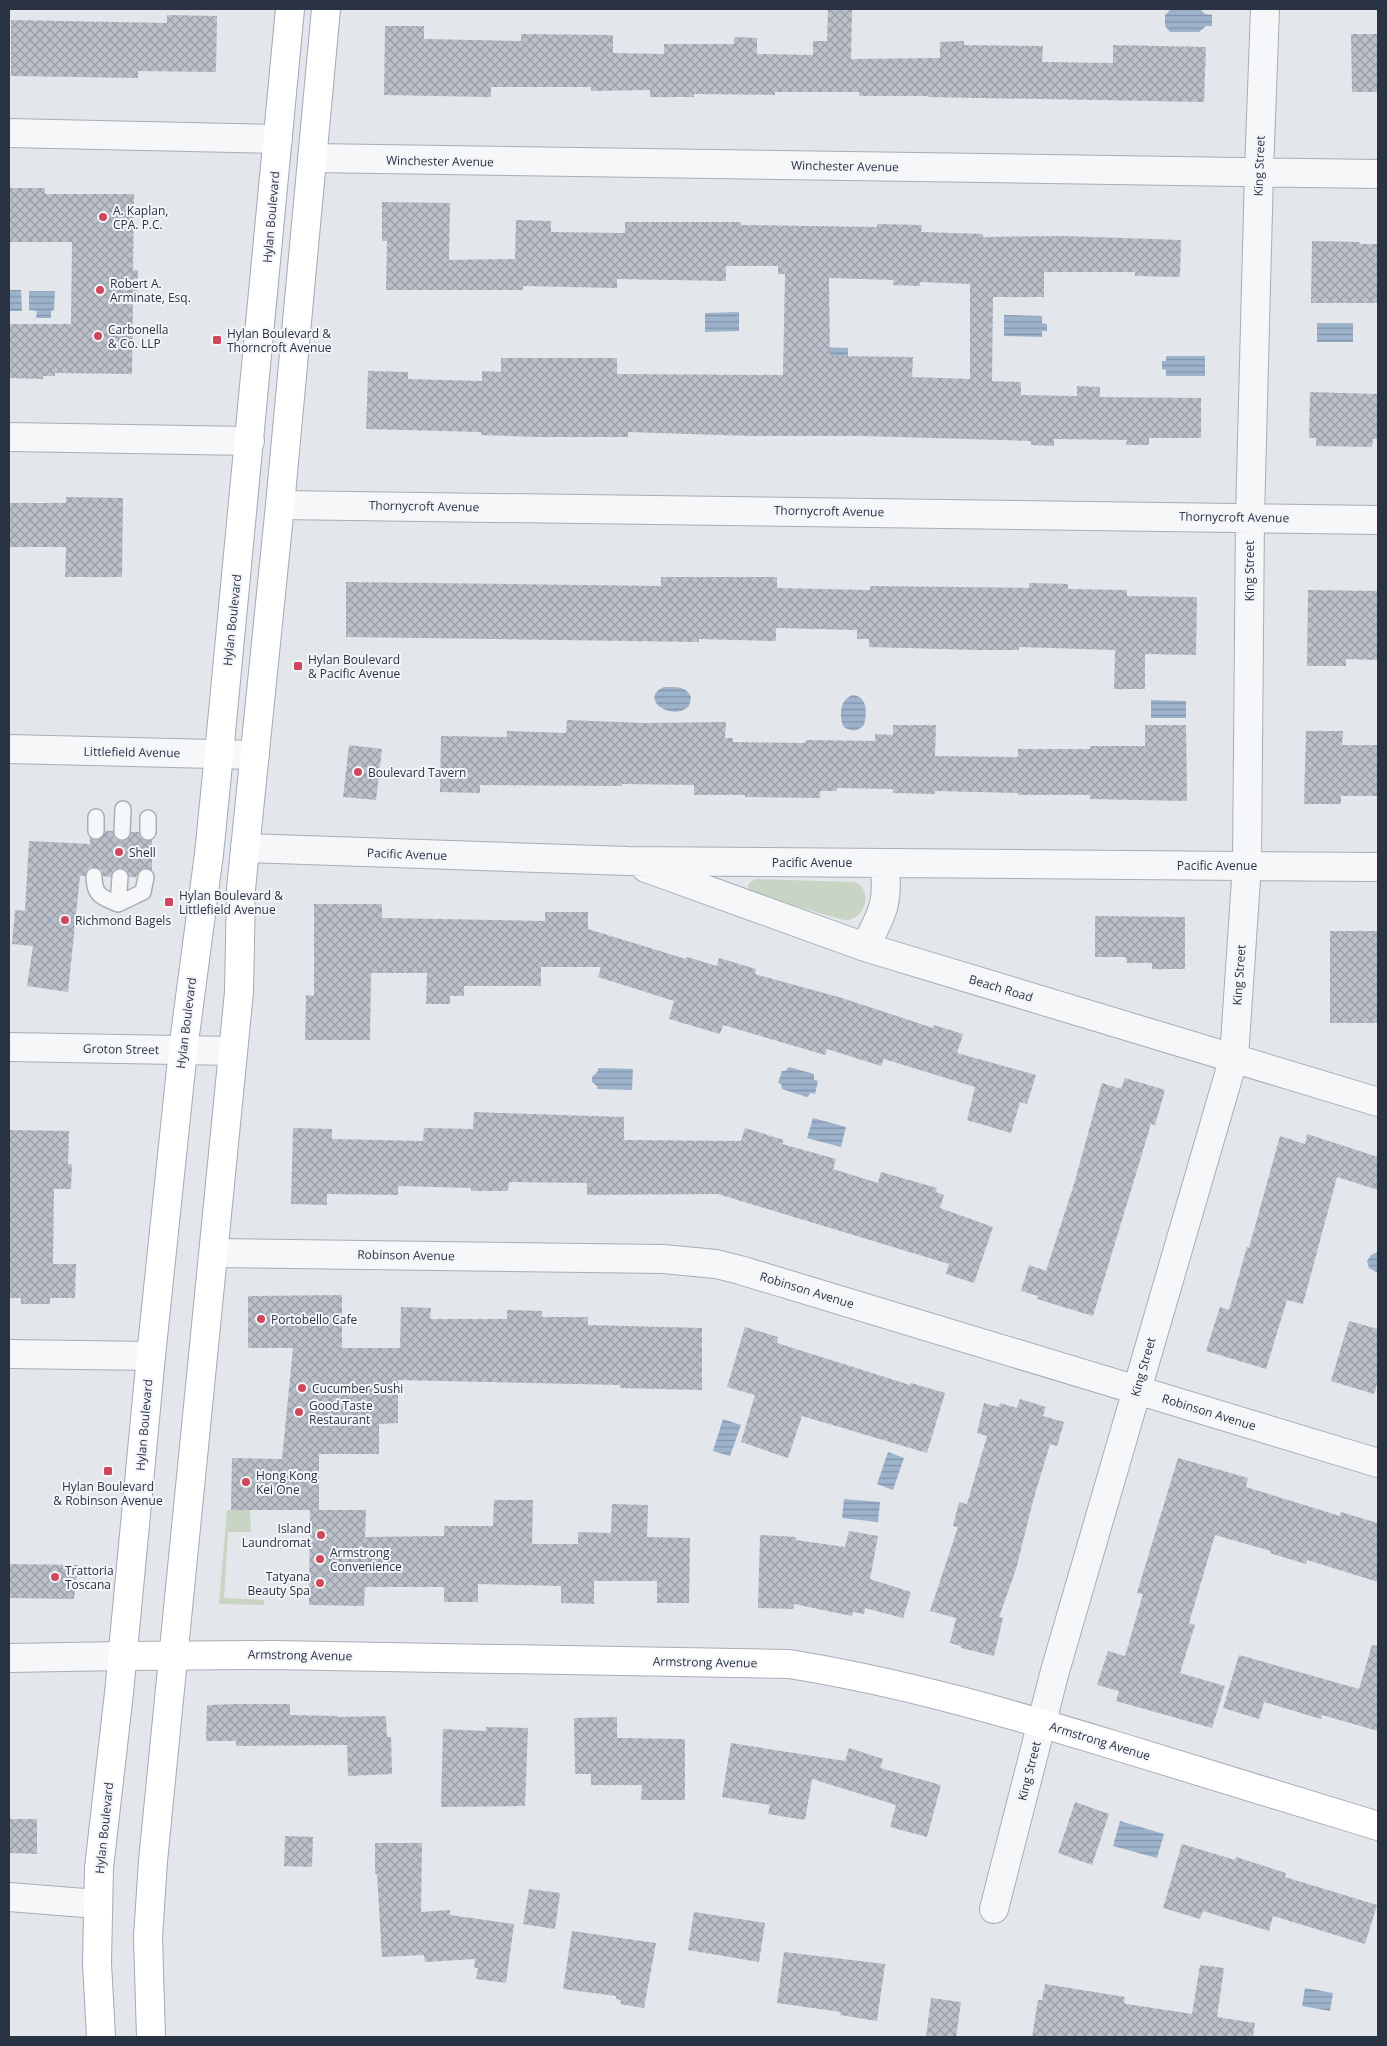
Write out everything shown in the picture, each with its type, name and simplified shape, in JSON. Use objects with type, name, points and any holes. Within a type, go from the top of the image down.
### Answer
[{"type":"main road","name":"Hylan Boulevard","points":[[101,2037],[97,1963],[97,1904],[101,1849],[183,1050],[209,854],[290,9]]},
{"type":"main road","points":[[151,2037],[148,1976],[150,1898],[239,992],[241,889],[280,505],[326,9]]},
{"type":"main road","name":"Armstrong Avenue","points":[[122,1656],[174,1654],[789,1664],[855,1675],[898,1685],[1041,1723],[1378,1826]]},
{"type":"street","name":"King Street","points":[[994,1909],[1041,1723],[1234,1057],[1247,865],[1250,517],[1259,172],[1266,9]]},
{"type":"street","points":[[9,134],[278,139]]},
{"type":"street","name":"Winchester Avenue","points":[[312,158],[1378,174]]},
{"type":"street","points":[[9,436],[250,440]]},
{"type":"street","name":"Thornycroft Avenue","points":[[280,505],[1378,520]]},
{"type":"street","name":"Littlefield Avenue","points":[[9,749],[255,755]]},
{"type":"street","name":"Pacific Avenue","points":[[245,848],[628,861],[1378,867]]},
{"type":"street","name":"Beach Road","points":[[628,861],[865,947],[1378,1102]]},
{"type":"street","points":[[865,947],[881,916],[886,900],[887,885],[884,863]]},
{"type":"street","name":"Groton Street","points":[[9,1047],[233,1051]]},
{"type":"street","name":"Robinson Avenue","points":[[214,1253],[663,1259],[716,1264],[1378,1463]]},
{"type":"street","points":[[9,1354],[151,1356]]},
{"type":"street","name":"Armstrong Avenue","points":[[9,1658],[122,1656]]},
{"type":"street","points":[[9,1897],[97,1904]]},
{"type":"lane","points":[[122,832],[123,809]]},
{"type":"lane","points":[[94,876],[94,886],[97,893],[118,904],[139,896],[143,892],[146,877]]},
{"type":"lane","points":[[118,904],[120,877]]},
{"type":"green space","points":[[756,879],[854,882],[860,885],[864,891],[865,904],[858,916],[844,920],[756,895],[748,887],[749,883]]},
{"type":"green space","points":[[227,1510],[250,1510],[251,1532],[228,1532],[224,1598],[264,1600],[264,1605],[219,1604]]},
{"type":"water","points":[[1171,9],[1200,9],[1205,14],[1212,15],[1212,26],[1206,26],[1199,32],[1170,32],[1165,26],[1165,15]]},
{"type":"water","points":[[9,290],[21,290],[22,311],[9,311]]},
{"type":"water","points":[[29,291],[55,291],[54,310],[51,311],[51,318],[36,318],[37,311],[29,310]]},
{"type":"water","points":[[739,312],[739,331],[705,332],[705,313]]},
{"type":"water","points":[[1004,315],[1042,316],[1042,323],[1047,324],[1047,331],[1042,331],[1042,337],[1004,336]]},
{"type":"water","points":[[1317,323],[1353,323],[1353,342],[1317,342]]},
{"type":"water","points":[[817,347],[848,348],[848,365],[816,365]]},
{"type":"water","points":[[1166,356],[1205,356],[1205,376],[1166,376],[1166,370],[1162,369],[1162,361],[1166,361]]},
{"type":"water","points":[[664,687],[681,688],[687,691],[691,698],[689,706],[682,711],[674,712],[660,707],[654,697]]},
{"type":"water","points":[[853,695],[858,696],[864,702],[866,711],[864,725],[854,730],[843,726],[841,717],[843,703]]},
{"type":"water","points":[[1151,700],[1186,701],[1186,718],[1151,718]]},
{"type":"water","points":[[789,1067],[814,1074],[814,1080],[818,1081],[815,1094],[811,1093],[807,1097],[782,1089],[781,1084],[778,1083],[782,1071]]},
{"type":"water","points":[[598,1068],[633,1069],[632,1090],[597,1089],[597,1086],[592,1082],[592,1077],[598,1071]]},
{"type":"water","points":[[813,1118],[846,1127],[841,1147],[807,1138]]},
{"type":"water","points":[[1378,1252],[1378,1273],[1369,1268],[1367,1261],[1371,1255]]},
{"type":"water","points":[[723,1419],[741,1425],[730,1456],[713,1451]]},
{"type":"water","points":[[888,1452],[904,1458],[893,1490],[877,1484]]},
{"type":"water","points":[[844,1499],[880,1502],[878,1522],[842,1518]]},
{"type":"water","points":[[1120,1821],[1164,1834],[1157,1858],[1113,1846]]},
{"type":"water","points":[[1305,1988],[1333,1993],[1330,2011],[1302,2006]]},
{"type":"building","points":[[828,9],[852,9],[851,59],[940,58],[940,42],[964,41],[964,45],[1043,46],[1042,62],[1113,63],[1113,45],[1206,47],[1204,102],[859,96],[859,92],[775,92],[775,95],[694,94],[694,97],[650,97],[650,90],[591,91],[591,87],[491,87],[491,97],[384,95],[385,26],[424,26],[424,39],[521,41],[521,34],[613,35],[613,53],[664,54],[664,44],[734,44],[734,37],[757,38],[757,54],[813,55],[813,41],[827,41]]},
{"type":"building","points":[[167,15],[217,16],[216,72],[138,71],[138,78],[11,76],[11,20],[167,23]]},
{"type":"building","points":[[1351,34],[1378,34],[1378,92],[1352,92]]},
{"type":"building","points":[[9,188],[45,188],[45,194],[134,194],[133,270],[138,270],[137,298],[133,298],[132,374],[55,373],[55,376],[43,376],[43,379],[9,378],[9,324],[71,324],[72,242],[9,242]]},
{"type":"building","points":[[382,202],[450,203],[449,260],[515,259],[516,220],[551,221],[551,232],[625,233],[625,222],[741,222],[741,225],[877,227],[877,224],[922,225],[921,232],[983,234],[983,237],[1063,236],[1181,240],[1180,277],[1135,276],[1135,272],[1044,272],[1044,297],[993,297],[992,381],[1021,382],[1021,395],[1077,396],[1077,386],[1100,387],[1100,397],[1201,398],[1201,438],[1149,438],[1149,445],[1126,445],[1127,440],[1054,439],[1054,446],[1031,445],[1031,441],[862,436],[752,436],[628,432],[628,437],[537,437],[481,435],[481,432],[366,429],[368,371],[408,372],[408,379],[482,381],[482,371],[501,372],[501,358],[617,358],[617,374],[783,375],[785,274],[778,274],[778,266],[726,266],[726,281],[617,279],[617,288],[523,286],[523,290],[386,290],[387,241],[382,241]],"holes":[[[829,278],[894,280],[893,285],[920,286],[920,282],[970,284],[970,379],[912,377],[913,357],[830,356]]]},
{"type":"building","points":[[1312,241],[1378,244],[1378,303],[1311,303]]},
{"type":"building","points":[[1310,392],[1378,394],[1378,439],[1373,439],[1372,447],[1316,446],[1316,438],[1309,438]]},
{"type":"building","points":[[66,497],[123,498],[122,577],[65,577],[66,547],[9,547],[9,503],[66,503]]},
{"type":"building","points":[[661,577],[777,577],[777,588],[870,590],[870,586],[1029,588],[1029,583],[1068,584],[1068,589],[1127,590],[1127,596],[1197,597],[1196,655],[1145,654],[1145,689],[1114,689],[1115,650],[1019,647],[1019,650],[978,650],[869,647],[869,639],[857,639],[857,630],[776,628],[776,641],[699,639],[699,642],[346,637],[346,582],[661,586]]},
{"type":"building","points":[[1308,590],[1378,591],[1378,660],[1346,659],[1346,666],[1307,666]]},
{"type":"building","points":[[567,720],[645,723],[726,722],[725,738],[733,738],[733,742],[805,743],[806,740],[875,741],[875,734],[893,735],[893,725],[936,725],[935,756],[1018,757],[1018,749],[1090,749],[1090,746],[1145,746],[1145,725],[1186,725],[1187,801],[1090,799],[1090,795],[1018,795],[1018,793],[935,791],[935,794],[893,793],[893,789],[837,788],[837,791],[820,791],[820,798],[745,797],[745,795],[694,795],[694,785],[622,784],[622,786],[480,785],[480,793],[440,792],[441,736],[507,737],[507,731],[566,733]]},
{"type":"building","points":[[1306,731],[1343,731],[1342,745],[1378,745],[1378,796],[1341,796],[1341,804],[1304,804]]},
{"type":"building","points":[[349,745],[382,749],[376,800],[343,797]]},
{"type":"building","points":[[105,831],[113,831],[114,837],[121,841],[130,837],[131,832],[139,832],[140,837],[144,840],[152,840],[152,870],[143,868],[136,877],[129,877],[126,870],[120,868],[113,871],[111,877],[103,876],[102,870],[93,867],[88,868],[85,876],[80,876],[68,992],[27,986],[33,946],[12,944],[15,910],[25,911],[29,841],[90,844],[90,838],[100,839]]},
{"type":"building","points":[[314,904],[382,904],[382,918],[545,921],[545,912],[588,912],[588,929],[686,959],[687,957],[717,966],[719,958],[756,969],[755,974],[842,998],[933,1028],[934,1025],[963,1034],[957,1053],[1036,1075],[1027,1104],[1020,1102],[1011,1133],[967,1120],[975,1087],[884,1059],[881,1066],[827,1049],[825,1055],[723,1025],[720,1034],[669,1019],[674,1001],[598,977],[601,967],[541,967],[541,986],[464,986],[464,996],[450,996],[450,1004],[426,1004],[427,973],[371,973],[370,1040],[305,1040],[306,995],[314,996]]},
{"type":"building","points":[[1095,916],[1185,917],[1185,969],[1152,969],[1152,963],[1127,963],[1126,957],[1095,957]]},
{"type":"building","points":[[1330,931],[1378,931],[1378,1023],[1330,1023]]},
{"type":"building","points":[[1125,1078],[1165,1090],[1155,1125],[1151,1124],[1093,1316],[1037,1299],[1038,1296],[1021,1291],[1029,1265],[1046,1271],[1074,1184],[1102,1083],[1121,1089]]},
{"type":"building","points":[[474,1112],[624,1117],[624,1140],[741,1141],[745,1128],[784,1140],[782,1144],[836,1159],[833,1169],[878,1183],[881,1172],[937,1188],[936,1192],[944,1195],[940,1208],[993,1227],[974,1283],[946,1274],[949,1264],[718,1194],[587,1195],[587,1183],[509,1182],[508,1191],[471,1191],[471,1188],[398,1186],[398,1195],[327,1194],[327,1205],[291,1204],[293,1128],[332,1129],[332,1139],[423,1141],[424,1128],[473,1129]]},
{"type":"building","points":[[9,1130],[69,1131],[68,1164],[72,1164],[71,1189],[54,1189],[53,1264],[76,1264],[75,1298],[50,1298],[50,1304],[21,1304],[21,1298],[9,1298]]},
{"type":"building","points":[[1307,1134],[1378,1157],[1378,1190],[1337,1177],[1303,1304],[1287,1300],[1266,1369],[1206,1351],[1220,1307],[1229,1310],[1247,1247],[1249,1248],[1280,1136],[1305,1144]]},
{"type":"building","points":[[342,1295],[342,1348],[400,1348],[401,1307],[431,1308],[430,1319],[507,1319],[507,1310],[542,1311],[542,1317],[588,1317],[588,1325],[702,1328],[702,1390],[620,1388],[620,1385],[398,1380],[398,1423],[379,1424],[379,1454],[319,1454],[319,1510],[366,1510],[365,1537],[444,1536],[444,1526],[493,1526],[494,1500],[533,1500],[532,1544],[578,1544],[578,1532],[611,1533],[612,1504],[648,1505],[647,1537],[690,1538],[689,1603],[657,1603],[657,1581],[594,1581],[594,1604],[561,1603],[561,1586],[478,1584],[478,1602],[444,1602],[444,1587],[365,1587],[364,1606],[309,1605],[310,1510],[231,1510],[232,1458],[282,1459],[293,1348],[248,1348],[248,1296]]},
{"type":"building","points":[[1349,1321],[1378,1329],[1378,1381],[1374,1394],[1331,1381]]},
{"type":"building","points":[[745,1327],[778,1337],[777,1343],[910,1385],[911,1383],[945,1393],[927,1453],[802,1416],[788,1458],[741,1442],[755,1395],[727,1387]]},
{"type":"building","points":[[1020,1399],[1046,1407],[1043,1416],[1064,1422],[1057,1446],[1050,1444],[1016,1569],[999,1617],[1003,1618],[994,1656],[961,1648],[961,1646],[950,1643],[956,1618],[930,1611],[958,1527],[953,1526],[959,1502],[967,1504],[987,1436],[977,1433],[984,1403],[999,1407],[1000,1403],[1017,1408]]},
{"type":"building","points":[[1178,1458],[1248,1478],[1246,1487],[1340,1516],[1341,1512],[1378,1523],[1378,1582],[1307,1560],[1306,1564],[1270,1553],[1271,1551],[1215,1535],[1189,1623],[1195,1625],[1180,1673],[1225,1686],[1212,1728],[1116,1701],[1119,1691],[1097,1685],[1108,1651],[1125,1656],[1143,1594],[1137,1593]]},
{"type":"building","points":[[849,1531],[878,1536],[870,1579],[911,1592],[903,1618],[865,1608],[864,1614],[853,1612],[852,1616],[794,1604],[793,1609],[758,1608],[760,1535],[796,1537],[796,1540],[845,1547]]},
{"type":"building","points":[[9,1564],[78,1565],[74,1599],[9,1598]]},
{"type":"building","points":[[1372,1645],[1378,1646],[1378,1731],[1322,1715],[1321,1719],[1264,1702],[1259,1719],[1223,1708],[1239,1655],[1359,1689]]},
{"type":"building","points":[[290,1704],[290,1715],[337,1717],[386,1716],[387,1737],[391,1737],[392,1774],[348,1776],[347,1745],[236,1746],[236,1741],[206,1741],[207,1705]]},
{"type":"building","points":[[617,1717],[617,1738],[685,1739],[685,1800],[641,1800],[642,1785],[591,1785],[591,1774],[575,1774],[574,1718]]},
{"type":"building","points":[[486,1727],[528,1728],[525,1806],[441,1807],[443,1729],[486,1731]]},
{"type":"building","points":[[731,1743],[845,1761],[849,1748],[883,1759],[880,1768],[941,1785],[927,1837],[890,1827],[896,1805],[812,1779],[805,1820],[768,1814],[770,1805],[722,1797]]},
{"type":"building","points":[[1075,1802],[1109,1814],[1092,1865],[1058,1853]]},
{"type":"building","points":[[9,1819],[37,1819],[37,1854],[9,1853]]},
{"type":"building","points":[[285,1836],[313,1837],[312,1867],[284,1866]]},
{"type":"building","points":[[375,1843],[422,1843],[421,1912],[450,1910],[450,1915],[514,1924],[506,1983],[476,1979],[478,1968],[474,1968],[475,1959],[425,1962],[424,1955],[382,1957],[377,1874],[375,1874]]},
{"type":"building","points":[[1182,1844],[1235,1860],[1236,1857],[1286,1873],[1285,1877],[1377,1905],[1365,1944],[1273,1916],[1269,1931],[1203,1911],[1200,1919],[1163,1908]]},
{"type":"building","points":[[529,1889],[560,1893],[555,1929],[523,1924]]},
{"type":"building","points":[[694,1912],[765,1923],[759,1962],[688,1950]]},
{"type":"building","points":[[572,1931],[656,1943],[644,2008],[620,2004],[621,2000],[616,1999],[616,1996],[563,1989]]},
{"type":"building","points":[[784,1952],[885,1964],[877,2021],[840,2015],[841,2012],[777,2003]]},
{"type":"building","points":[[1200,1965],[1224,1968],[1217,2017],[1255,2023],[1253,2037],[1032,2037],[1038,2000],[1042,2000],[1045,1984],[1125,1997],[1124,2003],[1127,2004],[1192,2014]]},
{"type":"building","points":[[931,1998],[961,2002],[956,2037],[926,2037]]},
{"type":"place","name":"A. Kaplan, CPA. P.C.","points":[[103,217]]},
{"type":"place","name":"Robert A. Arminate, Esq.","points":[[100,290]]},
{"type":"place","name":"Carbonella & Co. LLP","points":[[98,336]]},
{"type":"place","name":"Hylan Boulevard & Thorncroft Avenue","points":[[217,340]]},
{"type":"place","name":"Hylan Boulevard & Pacific Avenue","points":[[298,666]]},
{"type":"place","name":"Boulevard Tavern","points":[[358,772]]},
{"type":"place","name":"Shell","points":[[119,852]]},
{"type":"place","name":"Hylan Boulevard & Littlefield Avenue","points":[[169,902]]},
{"type":"place","name":"Richmond Bagels","points":[[65,920]]},
{"type":"place","name":"Portobello Cafe","points":[[261,1319]]},
{"type":"place","name":"Cucumber Sushi","points":[[302,1388]]},
{"type":"place","name":"Good Taste Restaurant","points":[[299,1412]]},
{"type":"place","name":"Hylan Boulevard & Robinson Avenue","points":[[108,1471]]},
{"type":"place","name":"Hong Kong Kei One","points":[[246,1482]]},
{"type":"place","name":"Island Laundromat","points":[[321,1535]]},
{"type":"place","name":"Armstrong Convenience","points":[[320,1559]]},
{"type":"place","name":"Trattoria Toscana","points":[[55,1577]]},
{"type":"place","name":"Tatyana Beauty Spa","points":[[320,1583]]}]
